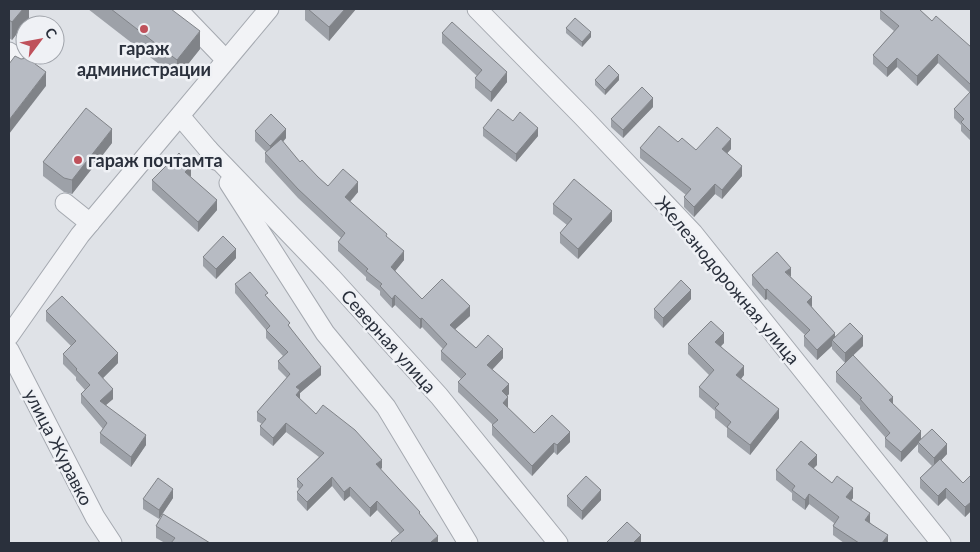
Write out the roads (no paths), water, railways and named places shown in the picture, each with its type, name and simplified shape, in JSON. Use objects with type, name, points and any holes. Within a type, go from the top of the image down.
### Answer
[{"type":"street","points":[[177,9],[226,60]]},
{"type":"street","points":[[9,336],[90,224],[269,9]]},
{"type":"street","name":"Железнодорожная улица","points":[[477,9],[693,233],[942,543]]},
{"type":"street","name":"Северная улица","points":[[180,116],[208,149],[332,277],[439,396],[558,543]]},
{"type":"street","name":"Северная улица","points":[[208,149],[325,333],[386,407],[468,543]]},
{"type":"street","points":[[65,203],[90,224]]},
{"type":"street","name":"улица Журавко","points":[[9,350],[96,517],[112,543]]},
{"type":"place","name":"гараж администрации","points":[[144,29]]},
{"type":"place","name":"гараж почтамта","points":[[78,160]]}]
